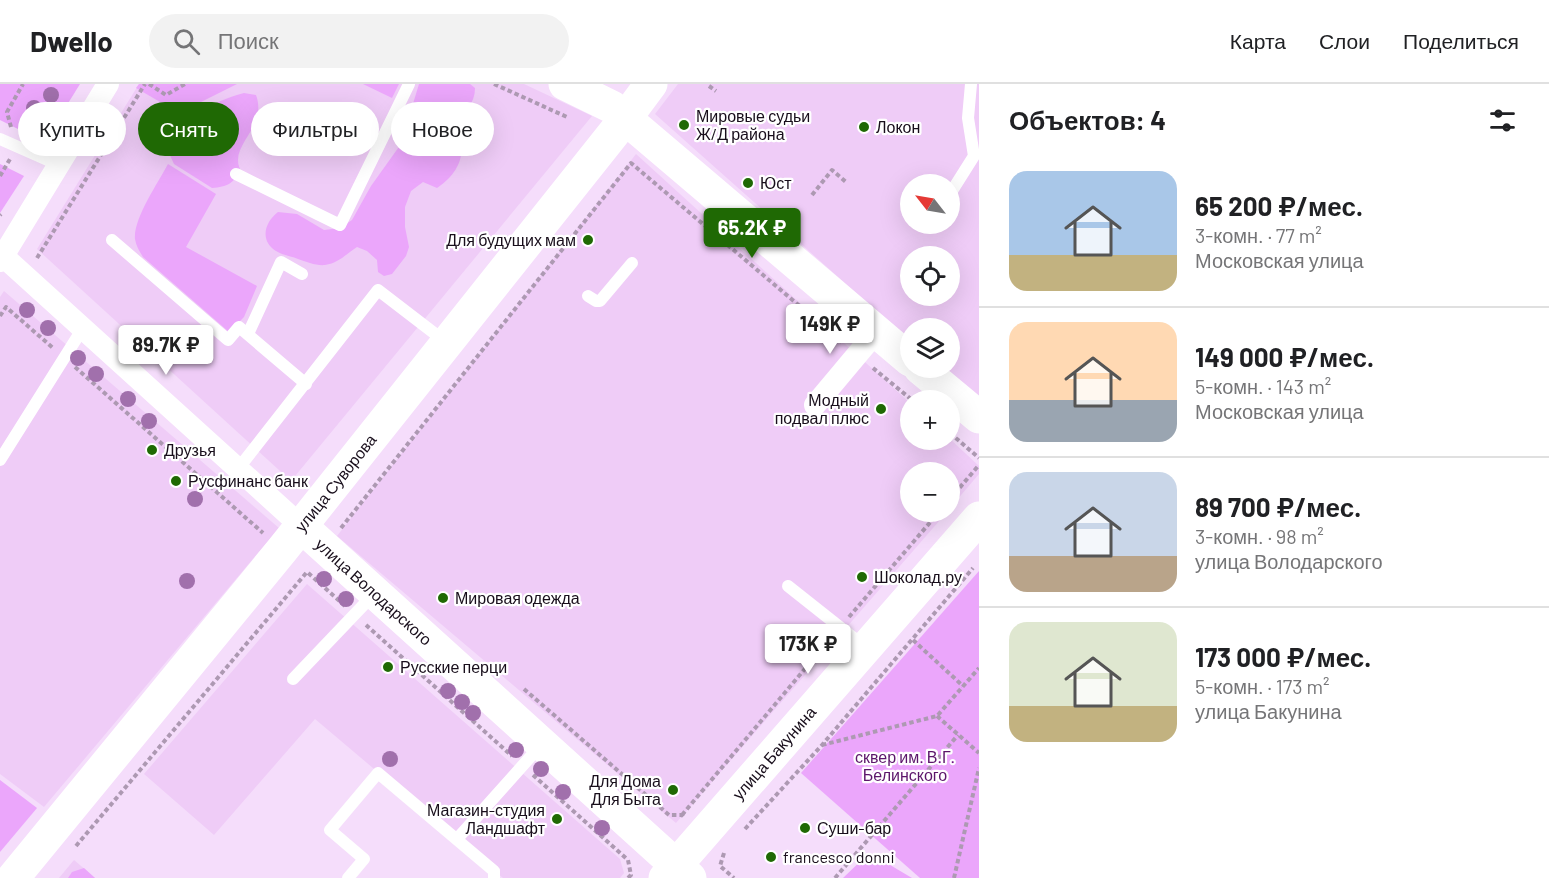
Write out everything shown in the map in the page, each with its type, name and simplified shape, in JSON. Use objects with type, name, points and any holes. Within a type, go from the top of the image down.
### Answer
[{"type":"main road","points":[[565,84],[612,107],[867,343],[900,356]]},
{"type":"main road","name":"улица Суворова","points":[[13,878],[301,526],[651,84]]},
{"type":"main road","points":[[932,378],[979,417]]},
{"type":"main road","name":"улица Бакунина","points":[[677,874],[866,648],[979,518]]},
{"type":"main road","name":"улица Володарского","points":[[301,526],[364,604],[532,755],[677,874]]},
{"type":"street","points":[[2,259],[108,84]]},
{"type":"street","name":"улица Володарского","points":[[2,259],[83,328],[301,526]]},
{"type":"street","points":[[815,405],[867,343]]},
{"type":"lane","points":[[236,174],[340,225],[409,84]]},
{"type":"lane","points":[[960,178],[974,156],[968,118],[971,84]]},
{"type":"lane","points":[[0,139],[59,165]]},
{"type":"lane","points":[[112,240],[228,340],[239,327],[306,384]]},
{"type":"lane","points":[[248,334],[281,262],[302,274]]},
{"type":"lane","points":[[588,296],[596,302],[600,301],[632,263]]},
{"type":"lane","points":[[238,469],[378,290],[447,343]]},
{"type":"lane","points":[[0,460],[83,328]]},
{"type":"lane","points":[[789,586],[866,648]]},
{"type":"lane","points":[[293,679],[364,604]]},
{"type":"lane","points":[[457,839],[532,755]]},
{"type":"lane","points":[[348,878],[364,859],[330,830],[378,773],[494,871],[494,878]]},
{"type":"path","points":[[17,147],[7,112],[23,84]]},
{"type":"path","points":[[36,258],[147,84],[166,95],[185,84]]},
{"type":"path","points":[[494,84],[573,119]]},
{"type":"path","points":[[709,86],[716,91]]},
{"type":"path","points":[[340,529],[631,163],[867,343],[904,390]]},
{"type":"path","points":[[812,195],[832,170],[846,182]]},
{"type":"path","points":[[0,316],[6,306],[263,533]]},
{"type":"path","points":[[960,442],[979,458]]},
{"type":"path","points":[[960,487],[979,465]]},
{"type":"path","points":[[682,815],[930,522]]},
{"type":"path","points":[[739,837],[822,745],[979,561]]},
{"type":"path","points":[[72,851],[307,572],[364,604],[532,755],[628,860],[631,877]]},
{"type":"path","points":[[913,640],[963,686]]},
{"type":"path","points":[[822,745],[937,716],[979,668]]},
{"type":"path","points":[[937,716],[979,753]]},
{"type":"path","points":[[835,878],[958,735]]},
{"type":"path","points":[[954,878],[979,768]]},
{"type":"path","points":[[731,845],[723,854],[720,866],[734,878]]},
{"type":"shaded area","points":[[139,84],[524,84],[592,116],[291,481],[37,249],[94,156],[126,156],[126,105]]},
{"type":"shaded area","points":[[678,84],[979,84],[979,402],[951,378],[960,378],[960,318],[900,318],[900,332],[655,114]]},
{"type":"shaded area","points":[[636,154],[900,394],[900,450],[960,448],[979,466],[979,474],[960,496],[960,462],[900,462],[900,522],[938,522],[676,823],[337,536]]},
{"type":"shaded area","points":[[4,291],[279,528],[44,807],[0,774],[0,297]]},
{"type":"shaded area","points":[[307,584],[620,859],[624,873],[620,878],[503,878],[315,719],[214,835],[144,774]]},
{"type":"shaded area","points":[[74,860],[95,878],[59,878]]},
{"type":"green space","points":[[0,84],[80,84],[69,102],[18,102],[18,129],[0,120]]},
{"type":"green space","points":[[139,84],[237,84],[201,102],[160,102],[136,88]]},
{"type":"green space","points":[[363,84],[399,84],[392,98]]},
{"type":"green space","points":[[419,84],[470,84],[475,88],[471,102],[414,102]]},
{"type":"green space","points":[[244,93],[256,95],[257,102],[251,102],[251,129],[239,156],[239,102],[218,102]]},
{"type":"green space","points":[[170,156],[239,156],[240,169],[236,178],[230,183],[212,188],[174,164]]},
{"type":"green space","points":[[392,156],[461,156],[459,164],[448,180],[437,188],[423,182],[411,191],[405,207],[405,227],[409,247],[406,256],[392,274],[384,276],[378,272],[377,260],[367,251],[357,247],[338,260],[322,265],[281,254],[267,242],[267,226],[278,212],[297,214],[324,230],[340,228],[352,220],[371,186]]},
{"type":"green space","points":[[0,164],[24,176],[0,213]]},
{"type":"green space","points":[[168,164],[216,194],[186,247],[257,286],[244,317],[229,332],[143,257],[136,244],[135,231],[138,222]]},
{"type":"green space","name":"сквер им. В.Г. Белинского","points":[[979,571],[979,878],[920,878],[801,773]]},
{"type":"green space","points":[[0,780],[37,808],[0,852]]},
{"type":"green space","points":[[868,854],[880,859],[912,878],[843,878]]},
{"type":"green space","points":[[84,868],[95,878],[68,878],[72,872]]},
{"type":"place","name":"Мировые судьи Ж/Д района","points":[[684,125]]},
{"type":"place","name":"Локон","points":[[864,127]]},
{"type":"place","name":"Юст","points":[[748,183]]},
{"type":"place","name":"Для будущих мам","points":[[588,240]]},
{"type":"place","name":"Модный подвал плюс","points":[[881,409]]},
{"type":"place","name":"Друзья","points":[[152,450]]},
{"type":"place","name":"Русфинанс банк","points":[[176,481]]},
{"type":"place","name":"Шоколад.ру","points":[[862,577]]},
{"type":"place","name":"Мировая одежда","points":[[443,598]]},
{"type":"place","name":"Русские перци","points":[[388,667]]},
{"type":"place","name":"Для Дома Для Быта","points":[[673,790]]},
{"type":"place","name":"Магазин-студия Ландшафт","points":[[557,819]]},
{"type":"place","name":"Суши-бар","points":[[805,828]]},
{"type":"place","name":"francesco donni","points":[[771,857]]}]
